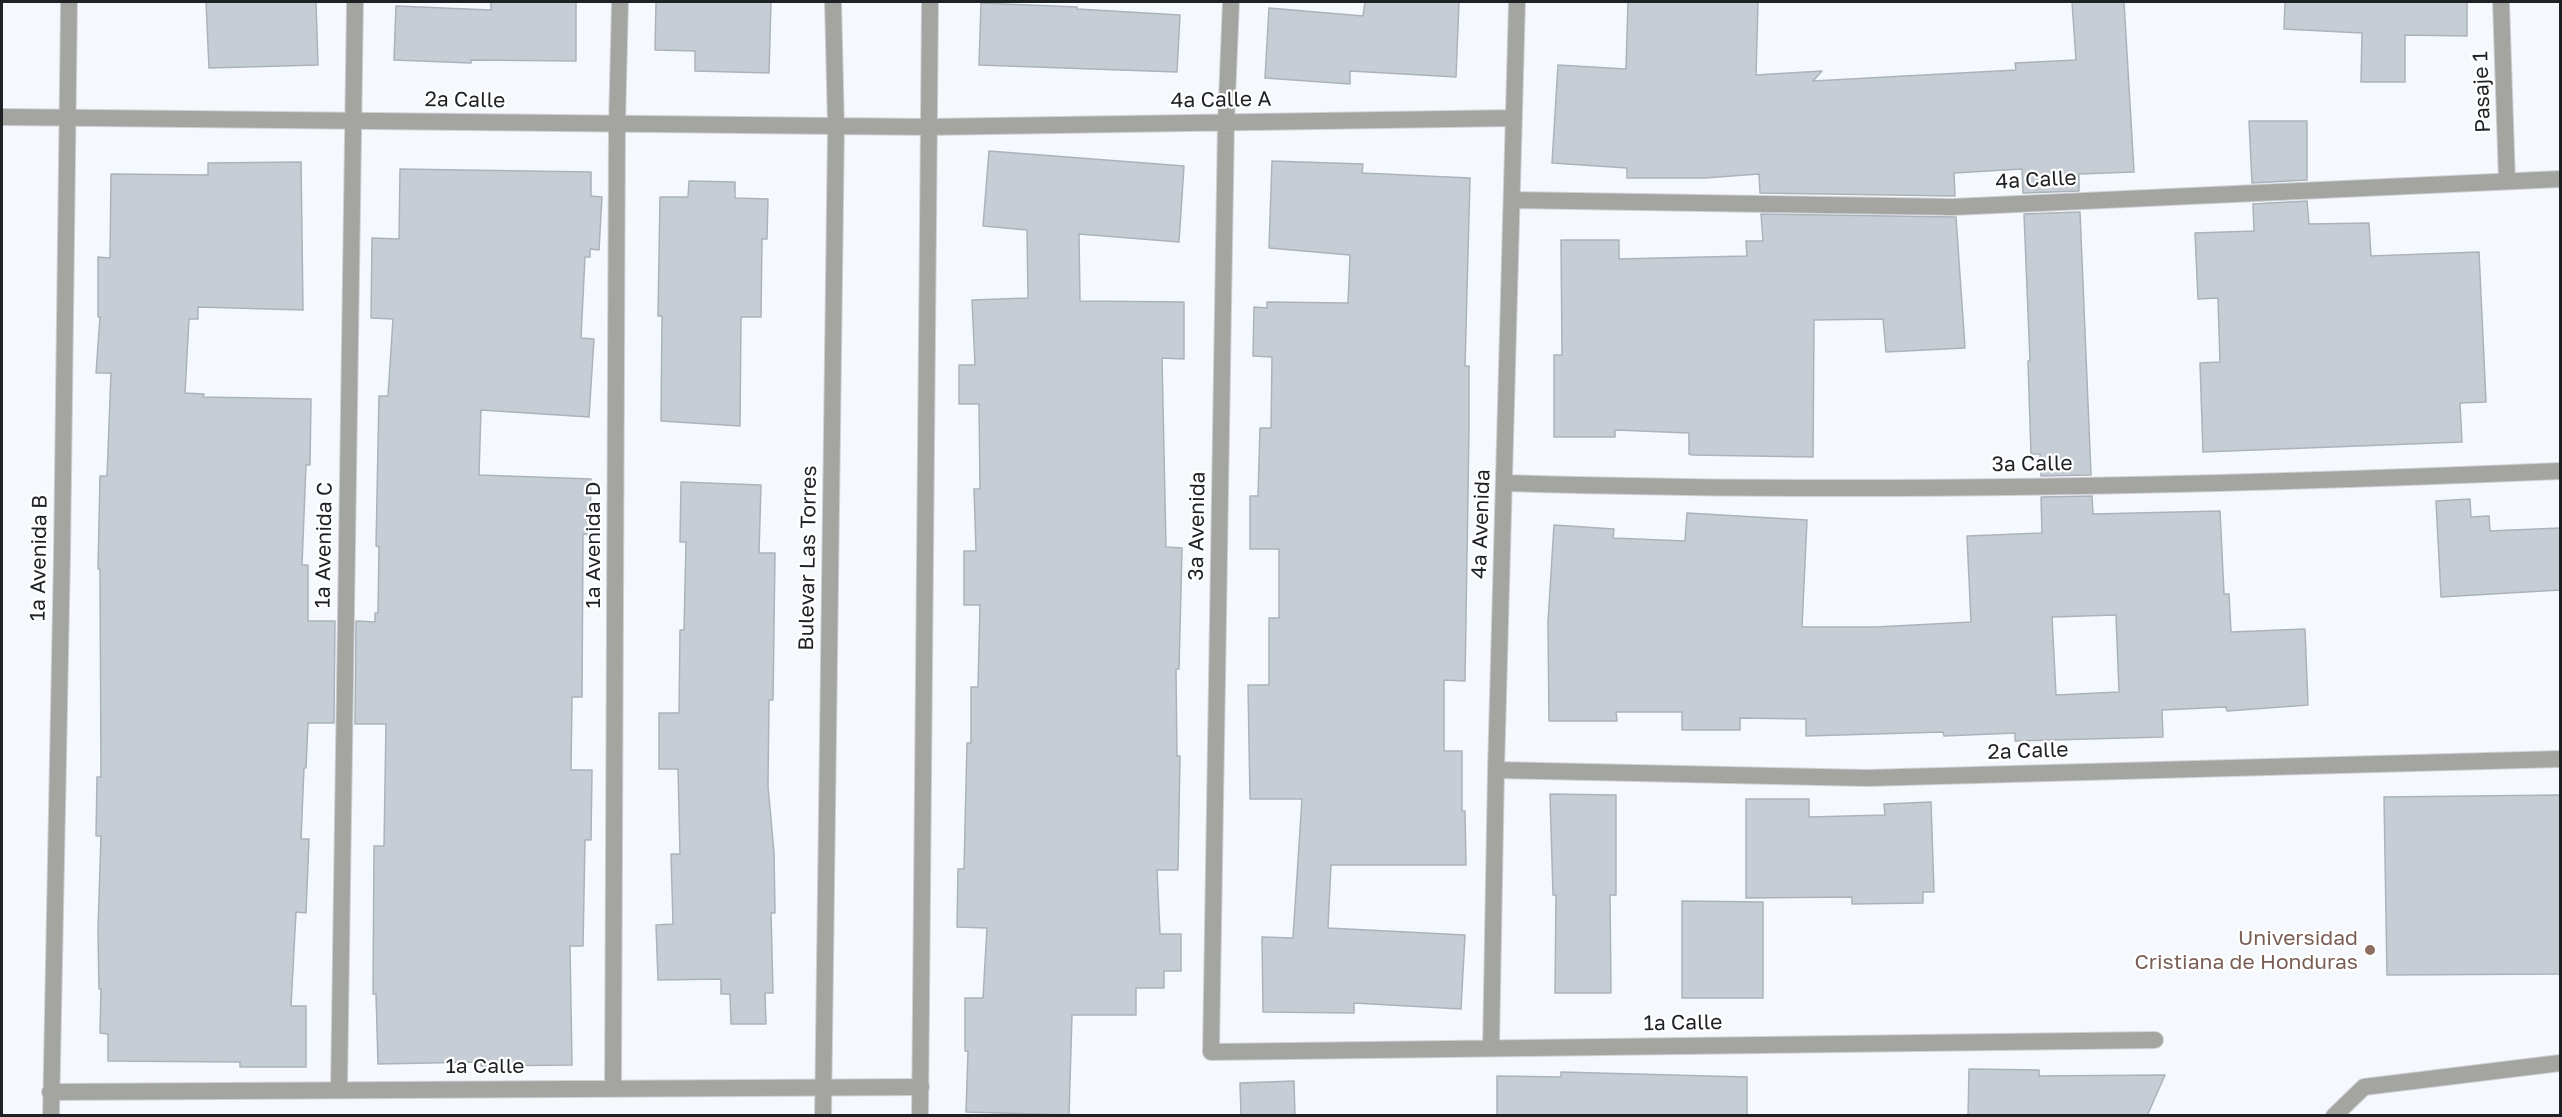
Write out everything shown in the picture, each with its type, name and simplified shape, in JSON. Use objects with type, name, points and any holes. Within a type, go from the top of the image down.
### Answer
[{"type":"street","name":"1a Avenida B","points":[[51,1116],[62,555],[69,2]]},
{"type":"street","name":"1a Avenida C","points":[[339,1089],[355,2]]},
{"type":"street","name":"1a Avenida D","points":[[613,1088],[617,124],[620,2]]},
{"type":"street","name":"Bulevar Las Torres","points":[[822,1116],[836,127],[833,2]]},
{"type":"street","points":[[920,1116],[930,2]]},
{"type":"street","name":"3a Avenida","points":[[1211,1052],[1226,122],[1231,2]]},
{"type":"street","name":"4a Avenida","points":[[1491,1048],[1496,770],[1517,2]]},
{"type":"street","name":"Pasaje 1","points":[[2502,2],[2507,181]]},
{"type":"street","name":"2a Calle","points":[[2,117],[928,127]]},
{"type":"street","name":"4a Calle A","points":[[928,127],[1514,118]]},
{"type":"street","name":"4a Calle","points":[[1512,200],[1953,207],[2560,179]]},
{"type":"street","name":"3a Calle","points":[[1505,483],[1682,489],[1930,489],[2334,480],[2560,471]]},
{"type":"street","name":"2a Calle","points":[[1496,770],[1868,778],[2560,759]]},
{"type":"street","name":"1a Calle","points":[[1211,1052],[2155,1040]]},
{"type":"street","points":[[2334,1116],[2364,1088],[2560,1063]]},
{"type":"street","name":"1a Calle","points":[[50,1092],[921,1087]]},
{"type":"building","points":[[206,2],[316,2],[318,65],[209,68]]},
{"type":"building","points":[[491,2],[576,2],[576,61],[471,60],[471,63],[394,60],[396,6],[491,10]]},
{"type":"building","points":[[656,2],[771,2],[769,73],[695,71],[695,51],[655,50]]},
{"type":"building","points":[[1365,2],[1459,2],[1456,77],[1350,71],[1350,84],[1265,78],[1269,8],[1363,16]]},
{"type":"building","points":[[1628,2],[1758,2],[1756,75],[1822,71],[1813,81],[2016,70],[2015,63],[2076,60],[2072,2],[2124,2],[2134,172],[2079,174],[2079,191],[2023,193],[2022,169],[1954,173],[1955,196],[1760,193],[1759,174],[1705,178],[1627,178],[1627,168],[1552,163],[1558,65],[1626,69]]},
{"type":"building","points":[[2285,2],[2467,2],[2467,36],[2405,35],[2405,82],[2361,82],[2362,33],[2284,29]]},
{"type":"building","points":[[981,3],[1180,15],[1177,72],[979,65]]},
{"type":"building","points":[[2249,121],[2307,121],[2307,180],[2252,183]]},
{"type":"building","points":[[989,151],[1184,166],[1179,242],[1079,234],[1080,301],[1184,302],[1184,359],[1162,358],[1166,547],[1182,548],[1179,669],[1176,669],[1177,756],[1180,756],[1178,870],[1157,870],[1160,934],[1181,934],[1181,971],[1164,971],[1164,988],[1136,988],[1136,1015],[1072,1015],[1069,1115],[966,1112],[968,1051],[965,1051],[965,998],[983,998],[987,928],[957,927],[958,869],[964,869],[967,743],[971,743],[971,687],[978,687],[980,605],[964,605],[964,551],[976,551],[974,489],[980,489],[979,404],[959,404],[959,365],[975,365],[972,300],[1028,298],[1027,230],[983,226]]},
{"type":"building","points":[[1272,161],[1363,164],[1362,173],[1470,178],[1465,366],[1469,366],[1469,429],[1465,681],[1444,680],[1444,751],[1462,751],[1462,811],[1465,811],[1466,865],[1331,865],[1328,928],[1465,935],[1461,1009],[1354,1003],[1354,1013],[1263,1012],[1262,937],[1293,938],[1302,799],[1250,799],[1248,685],[1269,685],[1269,618],[1279,618],[1279,549],[1250,549],[1250,496],[1258,496],[1260,428],[1271,428],[1272,357],[1253,356],[1254,307],[1267,308],[1267,302],[1348,303],[1350,255],[1269,248]]},
{"type":"building","points":[[301,162],[303,310],[198,307],[198,319],[189,319],[185,393],[204,394],[203,397],[311,399],[310,465],[306,465],[302,565],[308,565],[308,621],[335,621],[334,723],[308,723],[306,768],[304,768],[301,839],[309,839],[306,913],[296,912],[291,1006],[306,1006],[306,1067],[240,1067],[240,1062],[108,1061],[108,1034],[100,1033],[101,989],[99,989],[98,930],[101,836],[96,836],[97,777],[101,777],[100,569],[98,569],[100,476],[107,476],[111,373],[96,373],[100,317],[98,317],[98,257],[110,258],[111,174],[208,175],[208,163]]},
{"type":"building","points":[[400,169],[591,172],[591,196],[602,197],[599,250],[590,249],[590,257],[585,257],[581,338],[594,339],[589,417],[481,410],[479,475],[591,479],[590,535],[583,534],[582,697],[572,697],[571,770],[592,770],[591,840],[585,840],[583,946],[570,946],[572,1065],[481,1066],[481,1062],[378,1064],[376,994],[373,994],[374,846],[384,846],[386,724],[355,724],[356,621],[375,622],[375,613],[378,613],[379,547],[376,546],[379,396],[388,396],[393,319],[371,318],[372,238],[399,239]]},
{"type":"building","points":[[689,181],[735,182],[735,198],[768,199],[767,239],[762,239],[761,317],[741,317],[740,426],[661,421],[662,316],[658,316],[660,197],[688,197]]},
{"type":"building","points":[[2307,201],[2309,224],[2369,223],[2371,256],[2479,252],[2486,402],[2460,403],[2462,442],[2203,452],[2200,363],[2220,362],[2218,298],[2198,299],[2195,233],[2254,231],[2253,204]]},
{"type":"building","points":[[2080,212],[2091,475],[2041,476],[2040,454],[2031,454],[2024,214]]},
{"type":"building","points":[[1761,214],[1956,217],[1965,348],[1886,352],[1883,319],[1814,320],[1813,457],[1692,455],[1689,454],[1689,433],[1615,430],[1615,437],[1554,437],[1554,355],[1562,355],[1561,240],[1619,240],[1619,259],[1747,256],[1746,241],[1763,241]]},
{"type":"building","points":[[681,482],[761,485],[759,553],[775,553],[773,700],[769,700],[768,786],[774,853],[775,913],[771,913],[773,993],[765,993],[766,1024],[731,1024],[730,994],[721,994],[721,979],[658,980],[656,925],[673,924],[671,854],[680,854],[678,769],[659,769],[659,713],[679,713],[680,630],[684,630],[686,542],[680,542]]},
{"type":"building","points":[[2092,496],[2093,514],[2220,511],[2224,594],[2229,594],[2231,632],[2305,629],[2308,705],[2227,711],[2226,707],[2162,710],[2163,737],[2015,741],[2015,733],[1944,736],[1943,732],[1806,736],[1806,719],[1740,718],[1740,730],[1682,730],[1682,712],[1616,712],[1617,721],[1549,721],[1548,622],[1554,525],[1614,529],[1613,538],[1685,541],[1687,513],[1807,520],[1802,627],[1876,627],[1971,622],[1967,536],[2042,533],[2041,497]],"holes":[[[2116,615],[2119,692],[2056,695],[2052,617]]]},
{"type":"building","points":[[2470,499],[2471,517],[2489,516],[2490,531],[2560,528],[2560,590],[2441,597],[2436,501]]},
{"type":"building","points":[[1550,794],[1616,795],[1616,895],[1610,895],[1611,993],[1555,993],[1556,895],[1553,895]]},
{"type":"building","points":[[2560,795],[2560,974],[2387,975],[2384,797]]},
{"type":"building","points":[[1746,799],[1809,799],[1809,817],[1885,815],[1884,804],[1931,802],[1934,892],[1923,892],[1923,903],[1852,904],[1852,897],[1746,898]]},
{"type":"building","points":[[1682,901],[1763,902],[1763,998],[1682,998]]},
{"type":"building","points":[[1969,1069],[2039,1070],[2039,1076],[2165,1075],[2147,1116],[1968,1116]]},
{"type":"building","points":[[1561,1072],[1747,1077],[1747,1116],[1497,1116],[1497,1076],[1561,1077]]},
{"type":"building","points":[[1294,1081],[1295,1116],[1241,1116],[1240,1083]]},
{"type":"place","name":"Universidad Cristiana de Honduras","points":[[2370,950]]}]
